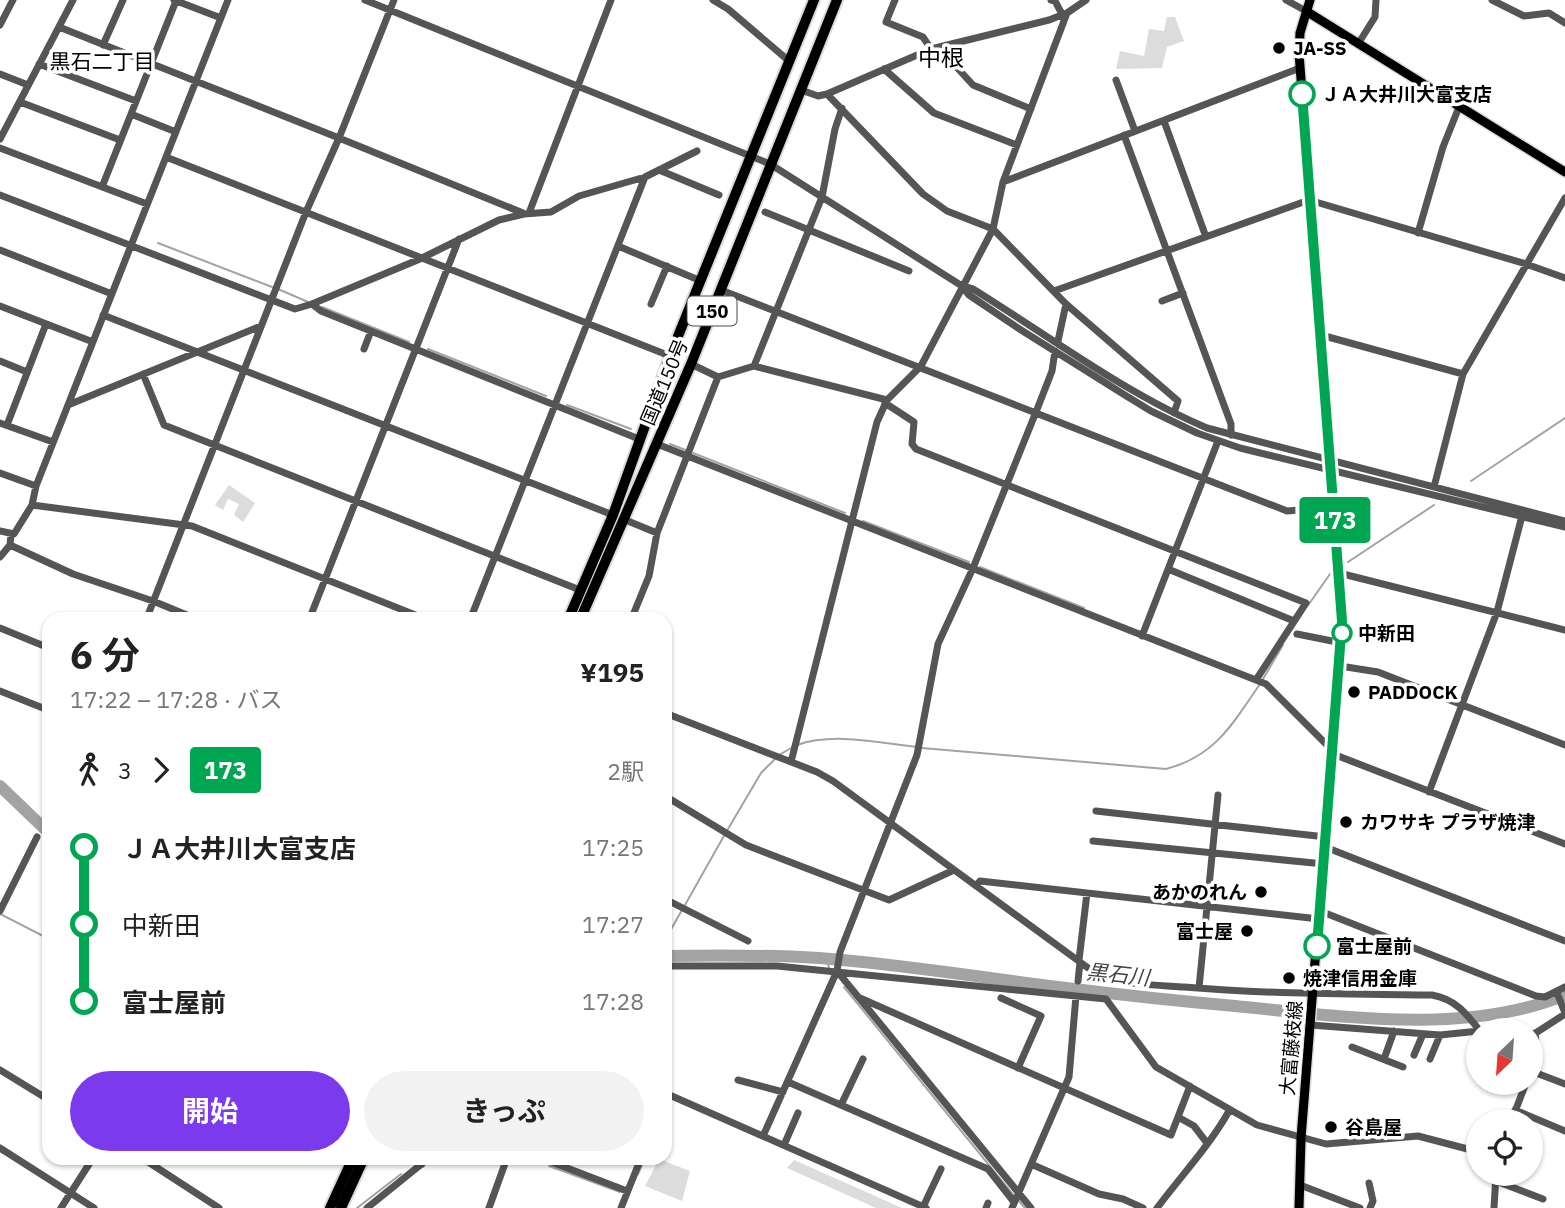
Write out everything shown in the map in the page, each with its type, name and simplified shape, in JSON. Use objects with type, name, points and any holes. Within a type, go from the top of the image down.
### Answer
[{"type":"highway","name":"国道150号","points":[[583,612],[618,517],[639,439],[670,356],[814,0]]},
{"type":"highway","name":"国道150号","points":[[571,612],[580,590],[657,444],[837,0]]},
{"type":"highway","points":[[330,1208],[350,1165]]},
{"type":"highway","points":[[341,1208],[361,1165]]},
{"type":"main road","name":"大富藤枝線","points":[[1299,1208],[1301,1138],[1342,643],[1332,466],[1300,68],[1300,33],[1310,0]]},
{"type":"main road","points":[[1306,11],[1565,172]]},
{"type":"street","points":[[0,139],[73,0]]},
{"type":"street","points":[[103,45],[123,0]]},
{"type":"street","points":[[102,187],[175,0],[221,18]]},
{"type":"street","points":[[0,531],[11,534],[17,531],[32,505],[36,486],[53,442],[228,0]]},
{"type":"street","points":[[365,0],[770,164],[962,286],[970,295],[1055,352],[1151,411],[1218,441],[1434,487],[1565,521]]},
{"type":"street","points":[[149,612],[306,212],[339,138],[394,0]]},
{"type":"street","points":[[526,214],[611,0]]},
{"type":"street","points":[[713,0],[738,17],[789,61]]},
{"type":"street","points":[[895,0],[886,22],[923,37],[973,85],[1031,108]]},
{"type":"street","points":[[1051,0],[1055,1],[1064,14]]},
{"type":"street","points":[[801,90],[818,96],[827,94],[935,49],[1049,20],[1086,0]]},
{"type":"street","points":[[1286,0],[1306,11]]},
{"type":"street","points":[[1359,44],[1375,17],[1376,0]]},
{"type":"street","points":[[1492,0],[1524,16],[1549,13],[1565,23]]},
{"type":"street","points":[[0,25],[11,1]]},
{"type":"street","points":[[791,762],[877,422],[886,401],[921,366],[993,229],[1003,182],[1064,14]]},
{"type":"street","points":[[59,27],[526,214]]},
{"type":"street","points":[[39,64],[136,101]]},
{"type":"street","points":[[1003,182],[1300,68]]},
{"type":"street","points":[[884,69],[934,113],[1017,145]]},
{"type":"street","points":[[0,74],[28,85]]},
{"type":"street","points":[[1116,80],[1135,131]]},
{"type":"street","points":[[827,94],[923,194],[947,211],[993,229],[1066,304],[1178,401],[1174,413]]},
{"type":"street","points":[[20,102],[120,141]]},
{"type":"street","points":[[1418,233],[1443,147],[1459,107]]},
{"type":"street","points":[[754,366],[822,197],[835,129],[842,108]]},
{"type":"street","points":[[131,114],[176,132]]},
{"type":"street","points":[[1164,121],[1206,237]]},
{"type":"street","points":[[1124,135],[1231,424],[1231,435]]},
{"type":"street","points":[[0,148],[147,204]]},
{"type":"street","points":[[0,195],[131,246],[274,293],[295,309],[300,309],[420,258],[499,220],[551,212],[594,191],[645,177],[697,152]]},
{"type":"street","points":[[166,157],[670,356]]},
{"type":"street","points":[[659,170],[719,195]]},
{"type":"street","points":[[473,612],[645,177]]},
{"type":"street","points":[[1434,487],[1463,374],[1565,198]]},
{"type":"street","points":[[1054,291],[1309,200],[1565,278]]},
{"type":"street","points":[[765,212],[909,271]]},
{"type":"street","points":[[312,612],[459,239]]},
{"type":"street","points":[[618,246],[701,281]]},
{"type":"street","points":[[0,250],[112,294]]},
{"type":"street","points":[[651,304],[667,266]]},
{"type":"street","points":[[962,286],[973,289],[1131,389],[1207,428],[1332,466],[1565,527]]},
{"type":"street","points":[[721,290],[1287,511],[1334,507]]},
{"type":"street","points":[[1161,301],[1183,293]]},
{"type":"street","points":[[312,304],[321,312],[639,439]]},
{"type":"street","points":[[1058,341],[1066,304]]},
{"type":"street","points":[[0,306],[93,342]]},
{"type":"street","points":[[103,315],[657,533]]},
{"type":"street","points":[[46,324],[4,424],[53,442]]},
{"type":"street","points":[[68,405],[261,326]]},
{"type":"street","points":[[364,349],[370,331]]},
{"type":"street","points":[[1321,335],[1463,374]]},
{"type":"street","points":[[763,1136],[838,971],[840,952],[919,748],[938,644],[973,568],[1036,412],[1052,371],[1055,352]]},
{"type":"street","points":[[0,361],[27,372]]},
{"type":"street","points":[[691,364],[718,377],[754,366],[886,401],[914,422],[912,444],[916,449],[1306,603],[1259,681]]},
{"type":"street","points":[[143,374],[164,425],[580,590]]},
{"type":"street","points":[[634,612],[649,576],[657,533],[718,377]]},
{"type":"street","points":[[1142,636],[1218,441]]},
{"type":"street","points":[[657,444],[688,453],[1259,681],[1333,753],[1565,844]]},
{"type":"street","points":[[0,473],[36,486]]},
{"type":"street","points":[[32,505],[184,524],[408,612]]},
{"type":"street","points":[[1429,792],[1497,612],[1522,516]]},
{"type":"street","points":[[0,557],[10,545],[11,534]]},
{"type":"street","points":[[10,545],[73,574],[180,612]]},
{"type":"street","points":[[1168,569],[1294,621]]},
{"type":"street","points":[[1339,573],[1565,630]]},
{"type":"street","points":[[0,628],[42,645]]},
{"type":"street","points":[[1297,634],[1342,643]]},
{"type":"street","points":[[1340,666],[1378,672],[1565,745]]},
{"type":"street","points":[[0,691],[42,708]]},
{"type":"street","points":[[672,716],[833,781],[1080,961],[1108,978],[1130,983],[1313,998],[1432,995],[1444,997],[1457,1004],[1470,1018]]},
{"type":"street","points":[[1199,988],[1218,795]]},
{"type":"street","points":[[672,800],[746,845],[889,900],[954,870]]},
{"type":"street","points":[[1096,811],[1326,837]]},
{"type":"street","points":[[0,911],[37,837]]},
{"type":"street","points":[[1093,841],[1324,864]]},
{"type":"street","points":[[1325,847],[1565,942]]},
{"type":"street","points":[[976,886],[980,881],[1207,906],[1320,915],[1536,996],[1545,997],[1565,987]]},
{"type":"street","points":[[1078,981],[1087,893]]},
{"type":"street","points":[[672,902],[748,941]]},
{"type":"street","points":[[672,968],[777,966],[1106,999],[1156,1067],[1257,1125],[1326,1143],[1418,1136],[1466,1149]]},
{"type":"street","points":[[838,971],[1015,1199]]},
{"type":"street","points":[[1544,1026],[1564,1011],[1557,993]]},
{"type":"street","points":[[1015,1199],[1069,1077],[1076,996]]},
{"type":"street","points":[[860,998],[1171,1135],[1190,1086]]},
{"type":"street","points":[[1000,998],[1041,1016],[1018,1068]]},
{"type":"street","points":[[1311,1023],[1423,1034],[1466,1032]]},
{"type":"street","points":[[1384,1059],[1394,1031]]},
{"type":"street","points":[[1414,1055],[1423,1034]]},
{"type":"street","points":[[1430,1059],[1440,1035]]},
{"type":"street","points":[[1352,1047],[1403,1067]]},
{"type":"street","points":[[841,1105],[863,1059]]},
{"type":"street","points":[[0,1070],[42,1096]]},
{"type":"street","points":[[1544,1075],[1565,1084]]},
{"type":"street","points":[[738,1080],[783,1092]]},
{"type":"street","points":[[788,1082],[988,1169],[1015,1199],[1031,1208]]},
{"type":"street","points":[[672,1098],[925,1207],[941,1170]]},
{"type":"street","points":[[1157,1208],[1217,1133],[1230,1111]]},
{"type":"street","points":[[783,1145],[799,1114]]},
{"type":"street","points":[[1178,1117],[1194,1126],[1207,1143]]},
{"type":"street","points":[[1543,1122],[1565,1131]]},
{"type":"street","points":[[0,1148],[94,1208]]},
{"type":"street","points":[[1031,1164],[1099,1194],[1123,1199],[1143,1208]]},
{"type":"street","points":[[61,1208],[88,1165]]},
{"type":"street","points":[[153,1165],[219,1208]]},
{"type":"street","points":[[367,1208],[421,1165]]},
{"type":"street","points":[[489,1208],[504,1165]]},
{"type":"street","points":[[559,1165],[627,1191]]},
{"type":"street","points":[[621,1208],[638,1165]]},
{"type":"street","points":[[1369,1183],[1373,1201],[1370,1208]]},
{"type":"street","points":[[1300,1185],[1360,1208]]},
{"type":"street","points":[[1494,1208],[1495,1186]]},
{"type":"street","points":[[1515,1186],[1543,1199]]},
{"type":"shaded area","points":[[1167,17],[1175,17],[1184,41],[1167,47],[1162,68],[1116,69],[1120,51],[1144,56],[1149,29],[1164,31]]},
{"type":"shaded area","points":[[229,485],[255,503],[243,522],[234,515],[239,504],[228,499],[223,510],[215,505]]},
{"type":"shaded area","points":[[794,1160],[902,1208],[876,1208],[787,1168]]},
{"type":"shaded area","points":[[672,1164],[690,1171],[682,1201],[645,1186],[656,1165]]},
{"type":"waterway","points":[[158,243],[272,287]]},
{"type":"waterway","points":[[278,289],[308,302]]},
{"type":"waterway","points":[[322,307],[409,342]]},
{"type":"waterway","points":[[428,349],[546,396]]},
{"type":"waterway","points":[[567,405],[631,429]]},
{"type":"waterway","points":[[1471,481],[1565,418]]},
{"type":"waterway","points":[[670,444],[688,451]]},
{"type":"waterway","points":[[693,453],[845,513]]},
{"type":"waterway","points":[[1348,562],[1434,505]]},
{"type":"waterway","points":[[863,521],[969,562]]},
{"type":"waterway","points":[[980,567],[1084,608]]},
{"type":"waterway","points":[[1309,604],[1330,574]]},
{"type":"waterway","points":[[1263,679],[1283,645]]},
{"type":"waterway","points":[[922,748],[1166,769],[1198,756],[1211,747],[1232,725],[1260,684]]},
{"type":"waterway","points":[[797,745],[841,739],[917,747]]},
{"type":"waterway","points":[[779,755],[793,747]]},
{"type":"waterway","points":[[728,829],[761,773],[775,759]]},
{"type":"waterway","name":"黒石川","points":[[0,786],[42,826]]},
{"type":"waterway","points":[[685,905],[725,834]]},
{"type":"waterway","points":[[672,928],[682,910]]},
{"type":"waterway","points":[[0,914],[42,935]]},
{"type":"waterway","name":"黒石川","points":[[672,956],[819,958],[912,967],[1150,998],[1402,1020],[1486,1015],[1527,1008],[1565,995]]},
{"type":"waterway","name":"黒石川","points":[[819,958],[828,964],[829,968]]},
{"type":"waterway","points":[[844,987],[1015,1197]]},
{"type":"waterway","points":[[638,1174],[642,1165]]},
{"type":"waterway","points":[[549,1166],[620,1192]]},
{"type":"waterway","points":[[357,1208],[401,1174]]},
{"type":"waterway","points":[[1019,1201],[1025,1208]]},
{"type":"bus line","name":"173","points":[[1302,94],[1342,601],[1342,643],[1317,946]]},
{"type":"place","name":"JA-SS","points":[[1279,48]]},
{"type":"place","name":"ＪＡ大井川大富支店","points":[[1302,94]]},
{"type":"place","name":"中新田","points":[[1342,633]]},
{"type":"place","name":"PADDOCK","points":[[1354,692]]},
{"type":"place","name":"カワサキ プラザ焼津","points":[[1346,822]]},
{"type":"place","name":"あかのれん","points":[[1261,892]]},
{"type":"place","name":"富士屋","points":[[1247,931]]},
{"type":"place","name":"富士屋前","points":[[1317,946]]},
{"type":"place","name":"焼津信用金庫","points":[[1289,978]]},
{"type":"place","name":"谷島屋","points":[[1331,1127]]},
{"type":"district","name":"中根","points":[[941,57]]},
{"type":"district","name":"黒石二丁目","points":[[102,61]]}]
